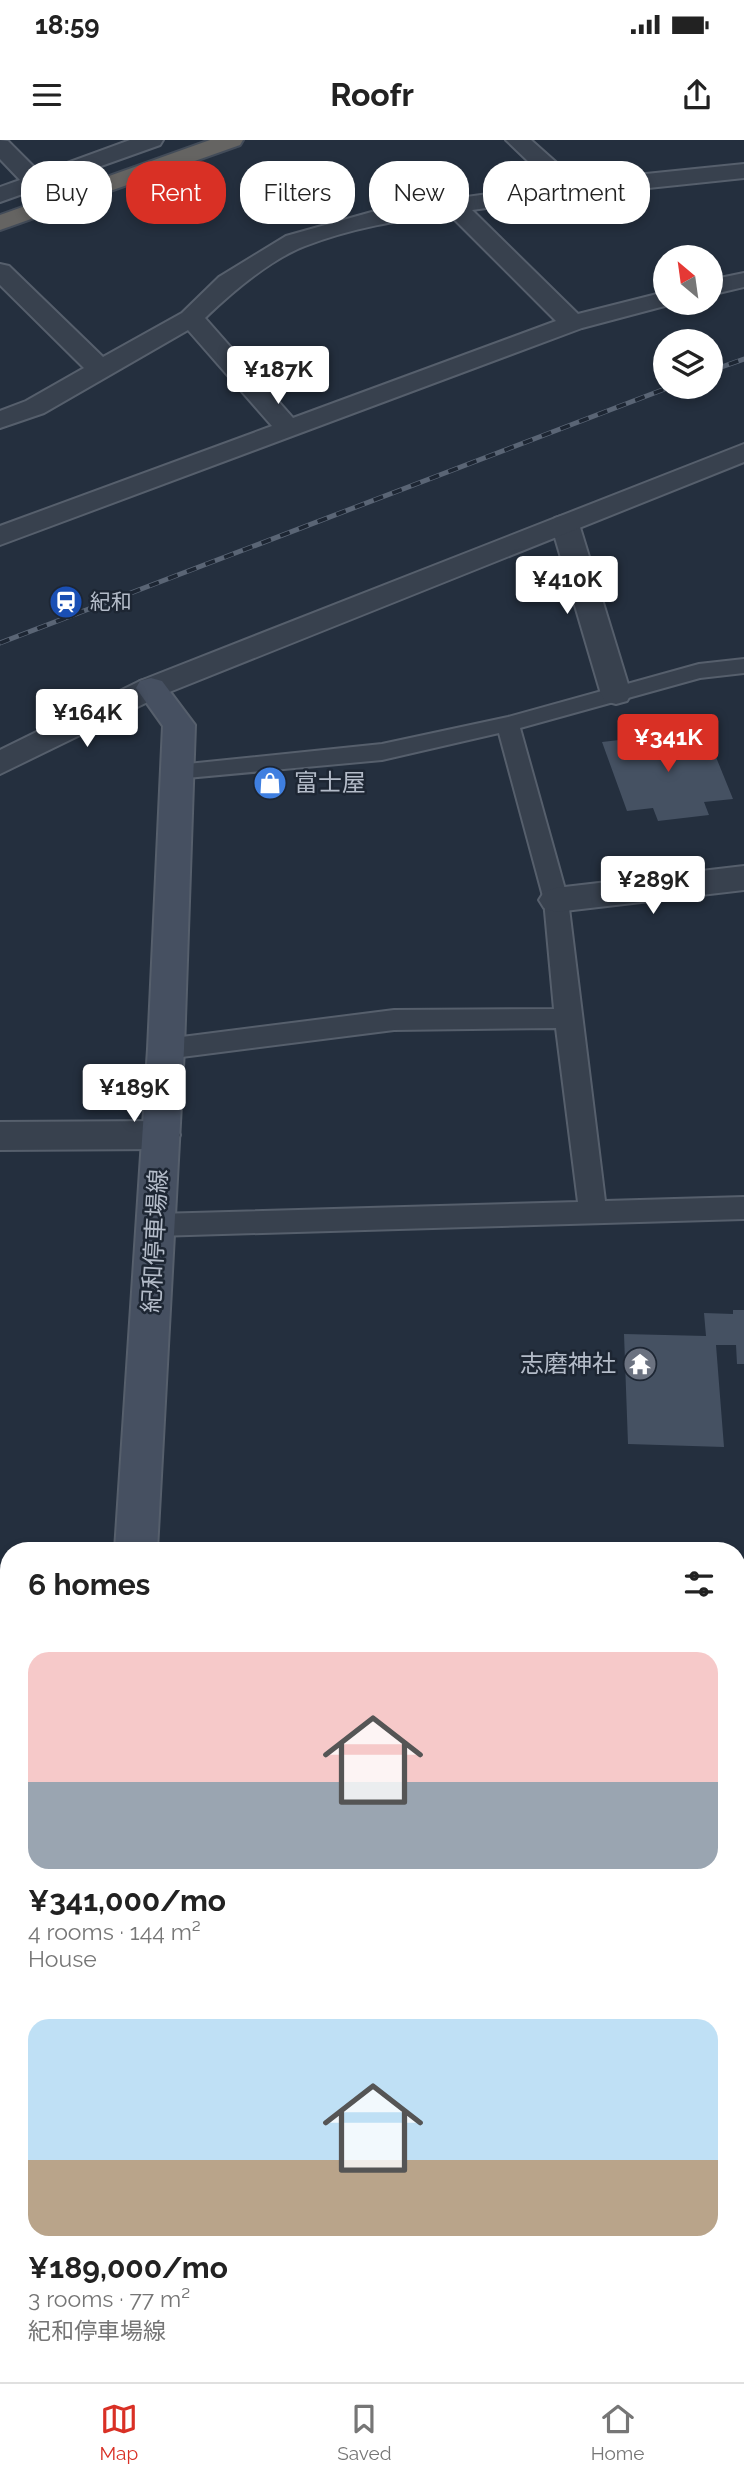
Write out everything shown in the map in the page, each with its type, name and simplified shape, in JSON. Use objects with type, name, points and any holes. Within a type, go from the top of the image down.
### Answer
[{"type":"highway","points":[[0,223],[232,140]]},
{"type":"main road","name":"紀和停車場線","points":[[136,1542],[162,1135],[178,725],[151,688]]},
{"type":"street","points":[[96,161],[152,140]]},
{"type":"street","points":[[517,140],[541,161]]},
{"type":"street","points":[[0,146],[21,167]]},
{"type":"street","points":[[650,181],[744,171]]},
{"type":"street","points":[[0,195],[21,188]]},
{"type":"street","points":[[0,420],[35,407],[103,371],[191,318],[228,282],[295,241],[369,220]]},
{"type":"street","points":[[469,220],[573,323]]},
{"type":"street","points":[[0,271],[103,371]]},
{"type":"street","points":[[723,285],[744,280]]},
{"type":"street","points":[[0,537],[573,323],[653,303]]},
{"type":"street","points":[[191,318],[288,428]]},
{"type":"street","points":[[0,763],[151,688],[744,452]]},
{"type":"street","points":[[565,524],[617,694]]},
{"type":"street","points":[[556,900],[744,878]]},
{"type":"street","points":[[0,1136],[162,1135]]},
{"type":"lane","points":[[176,771],[382,752],[508,724],[699,671],[744,666]]},
{"type":"lane","points":[[508,724],[556,900],[593,1212]]},
{"type":"lane","points":[[166,1048],[394,1020],[568,1018]]},
{"type":"lane","points":[[156,1225],[744,1208]]},
{"type":"building","points":[[705,730],[733,799],[704,802],[709,815],[658,821],[653,808],[627,811],[602,742]]},
{"type":"building","points":[[733,1310],[744,1310],[744,1364],[737,1364],[736,1345],[716,1345],[724,1447],[628,1444],[624,1334],[706,1336],[704,1313],[733,1314]]},
{"type":"railway","points":[[723,366],[744,359]]},
{"type":"railway","points":[[0,643],[653,393]]},
{"type":"place","name":"紀和","points":[[66,602]]},
{"type":"place","name":"富士屋","points":[[270,783]]},
{"type":"place","name":"志磨神社","points":[[640,1364]]}]
